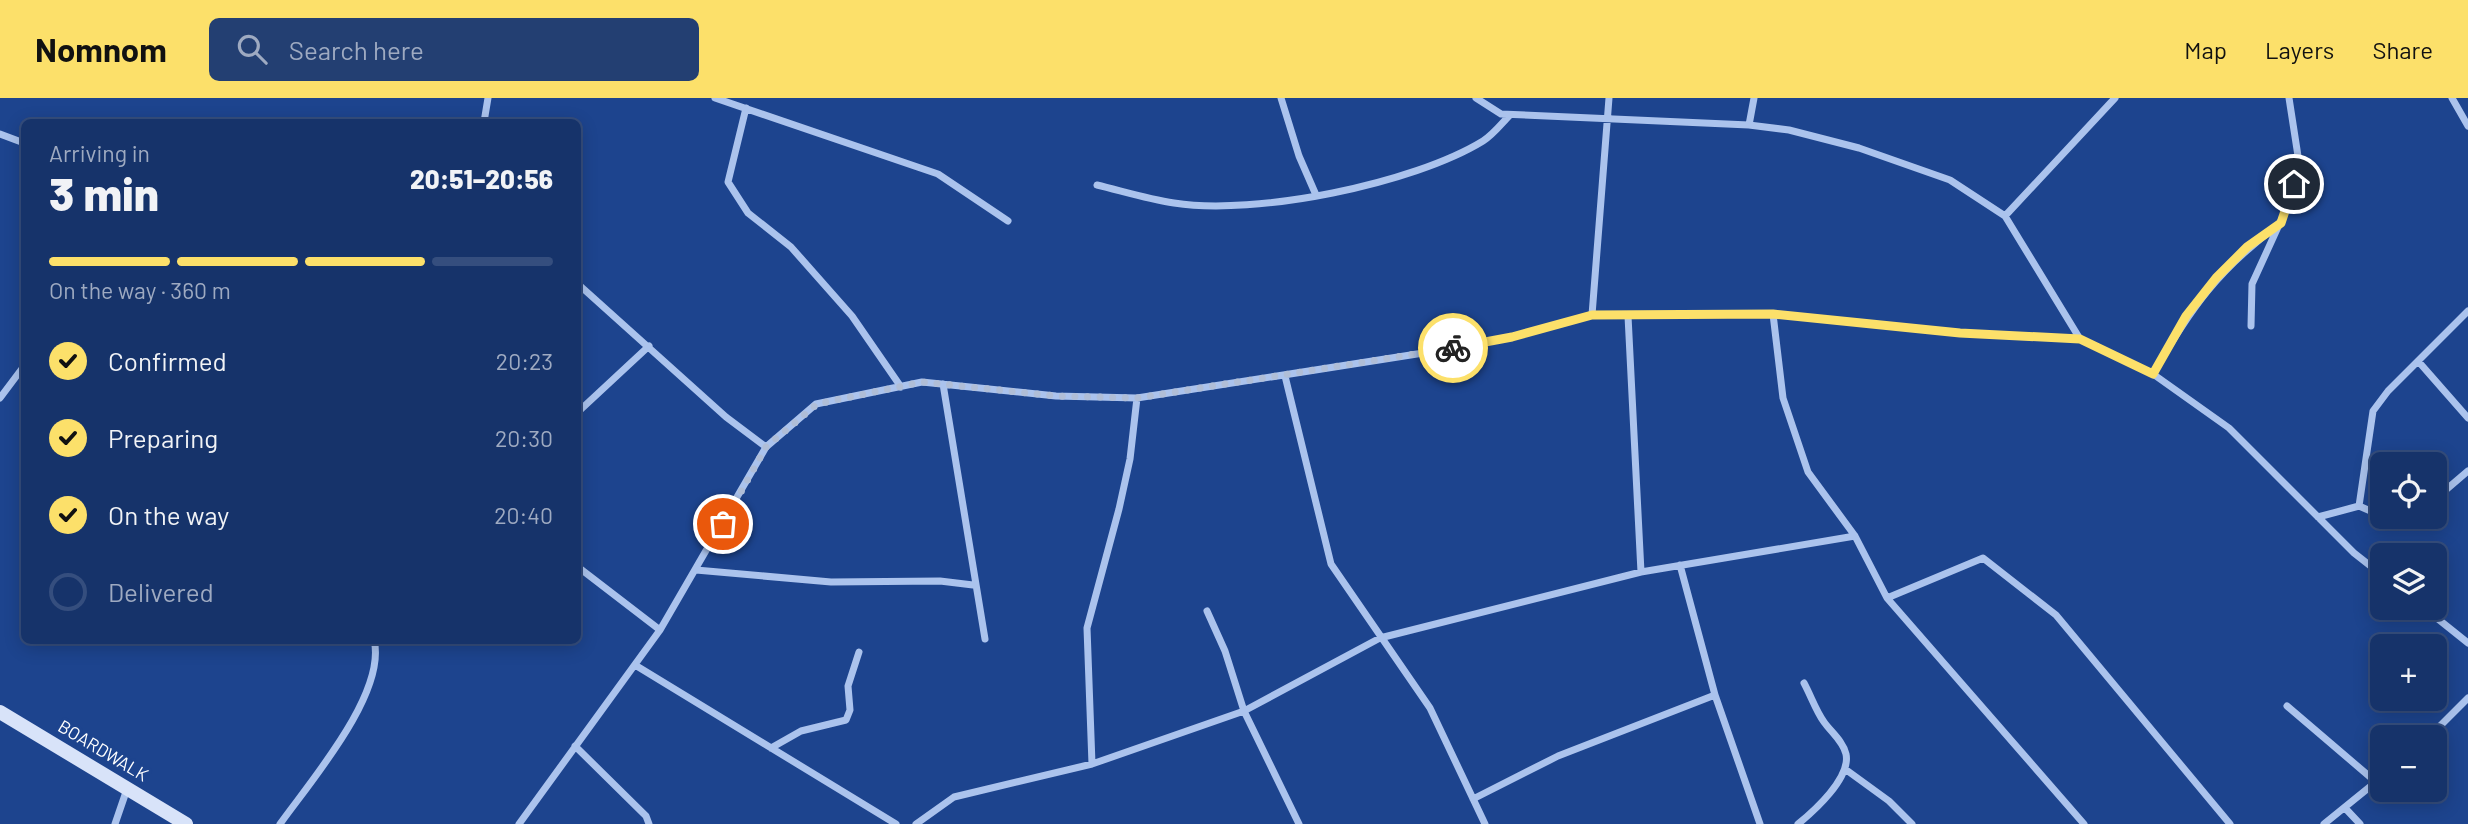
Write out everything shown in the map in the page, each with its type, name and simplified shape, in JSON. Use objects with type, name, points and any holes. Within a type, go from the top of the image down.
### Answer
[{"type":"street","points":[[484,119],[488,98]]},
{"type":"street","points":[[715,98],[938,174],[1008,220]]},
{"type":"street","points":[[1281,98],[1299,156],[1316,195]]},
{"type":"street","points":[[1476,98],[1501,114],[1510,115],[1749,125],[1789,130],[1859,148],[1950,180],[2005,216],[2080,339]]},
{"type":"street","points":[[1592,315],[1609,98]]},
{"type":"street","points":[[1749,125],[1754,98]]},
{"type":"street","points":[[2005,216],[2115,98]]},
{"type":"street","points":[[2251,326],[2252,284],[2290,203],[2298,156],[2289,98]]},
{"type":"street","points":[[2452,98],[2468,126]]},
{"type":"street","points":[[746,108],[728,182],[748,213],[791,247],[852,316],[901,387]]},
{"type":"street","points":[[1097,185],[1176,204],[1268,206],[1447,160],[1486,139],[1510,115]]},
{"type":"street","points":[[0,134],[21,142]]},
{"type":"street","points":[[2153,374],[2186,316],[2216,278],[2247,247],[2281,223]]},
{"type":"street","points":[[581,287],[726,417],[766,447]]},
{"type":"street","points":[[2359,506],[2373,411],[2468,311]]},
{"type":"street","points":[[1773,314],[1783,398],[1808,472],[1855,536],[1887,598],[2084,824]]},
{"type":"street","points":[[519,824],[660,630],[766,447],[817,404],[922,382],[1056,396],[1137,398],[1512,337],[1592,315],[1773,314],[1960,333],[2080,339],[2153,374],[2229,428],[2354,553],[2370,566]]},
{"type":"street","points":[[1628,316],[1641,572]]},
{"type":"street","points":[[581,409],[649,346]]},
{"type":"street","points":[[2418,361],[2468,418]]},
{"type":"street","points":[[1285,376],[1331,564],[1430,708],[1485,824]]},
{"type":"street","points":[[0,398],[21,377]]},
{"type":"street","points":[[943,384],[973,585],[985,639]]},
{"type":"street","points":[[1092,764],[1087,628],[1130,459],[1137,398]]},
{"type":"street","points":[[2447,489],[2468,471]]},
{"type":"street","points":[[2318,517],[2359,506],[2370,511]]},
{"type":"street","points":[[916,824],[954,797],[1092,764],[1244,711],[1380,638],[1641,572],[1855,536]]},
{"type":"street","points":[[1887,598],[1983,558],[2056,615],[2230,824]]},
{"type":"street","points":[[1680,565],[1716,695],[1760,824]]},
{"type":"street","points":[[581,569],[660,630]]},
{"type":"street","points":[[696,570],[831,582],[940,581],[973,585]]},
{"type":"street","points":[[1207,611],[1225,651],[1244,711],[1299,824]]},
{"type":"street","points":[[2439,620],[2468,643]]},
{"type":"street","points":[[281,824],[350,723],[373,677],[374,644]]},
{"type":"street","points":[[771,748],[801,731],[846,720],[850,710],[848,686],[859,652]]},
{"type":"street","points":[[635,665],[896,824]]},
{"type":"street","points":[[1798,824],[1818,808],[1845,769],[1846,754],[1824,722],[1804,683]]},
{"type":"street","points":[[1473,799],[1558,756],[1716,695]]},
{"type":"street","points":[[2441,725],[2468,698]]},
{"type":"street","points":[[2287,706],[2370,772]]},
{"type":"street","name":"BOARDWALK","points":[[0,712],[186,824]]},
{"type":"street","points":[[575,746],[609,777],[646,816],[649,824]]},
{"type":"street","points":[[1845,769],[1889,801],[1912,824]]},
{"type":"street","points":[[2323,824],[2370,787]]},
{"type":"street","points":[[115,824],[127,788]]},
{"type":"street","points":[[2345,808],[2360,824]]},
{"type":"way so far","points":[[723,524],[766,447],[817,404],[922,382],[1056,396],[1137,398],[1285,376],[1357,361],[1453,348]]},
{"type":"route","points":[[1453,348],[1512,337],[1592,315],[1773,314],[1960,333],[2080,339],[2153,374],[2186,316],[2216,278],[2247,247],[2281,223],[2290,203],[2294,184]]}]
